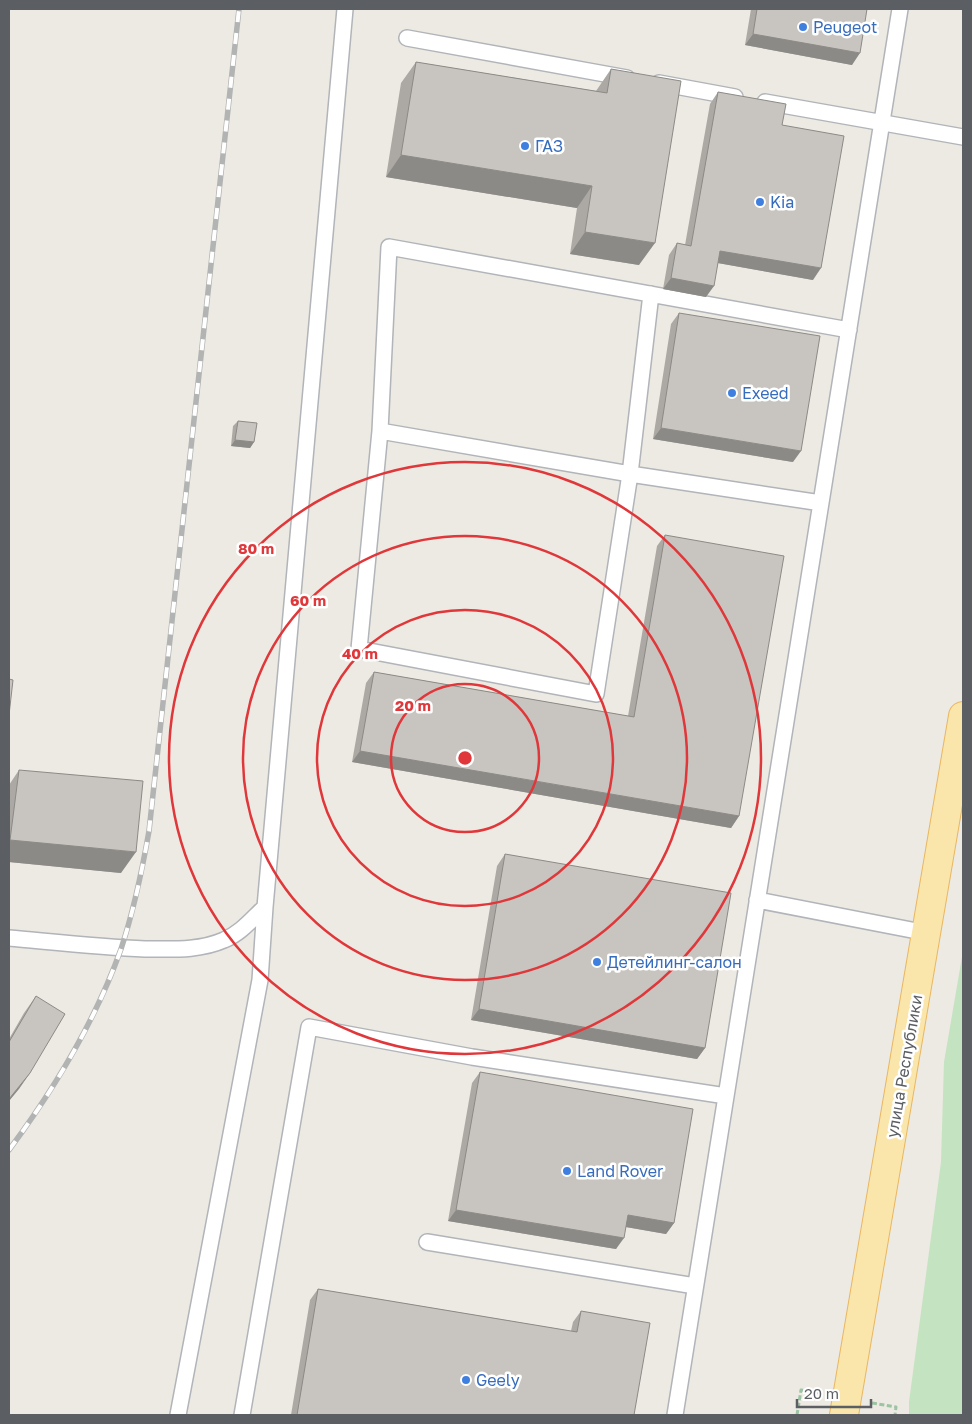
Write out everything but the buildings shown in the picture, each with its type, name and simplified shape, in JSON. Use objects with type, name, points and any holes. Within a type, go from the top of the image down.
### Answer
[{"type":"main road","name":"улица Республики","points":[[844,1415],[963,716]]},
{"type":"lane","points":[[178,1415],[260,980],[264,907],[345,9]]},
{"type":"lane","points":[[675,1415],[900,9]]},
{"type":"lane","points":[[407,38],[963,137]]},
{"type":"lane","points":[[651,294],[630,474],[596,694],[359,649],[380,431],[389,247],[651,294],[849,330]]},
{"type":"lane","points":[[380,431],[630,474],[821,503]]},
{"type":"lane","points":[[757,900],[927,933]]},
{"type":"lane","points":[[9,938],[121,948],[202,948],[225,940],[241,931],[264,907]]},
{"type":"lane","points":[[242,1415],[309,1027],[472,1057],[726,1096]]},
{"type":"lane","points":[[427,1242],[695,1286]]},
{"type":"path","points":[[797,1415],[802,1390]]},
{"type":"path","points":[[895,1415],[896,1407]]},
{"type":"green space","points":[[963,951],[963,1415],[909,1415],[909,1402],[941,1162],[944,1062]]},
{"type":"railway","points":[[9,1150],[58,1078],[99,1002],[111,976],[126,934],[144,861],[149,831],[239,9]]},
{"type":"place","name":"Peugeot","points":[[803,27]]},
{"type":"place","name":"ГАЗ","points":[[525,146]]},
{"type":"place","name":"Kia","points":[[760,202]]},
{"type":"place","name":"Exeed","points":[[732,393]]},
{"type":"place","name":"Детейлинг-салон","points":[[597,962]]},
{"type":"place","name":"Land Rover","points":[[567,1171]]},
{"type":"place","name":"Geely","points":[[466,1380]]}]
